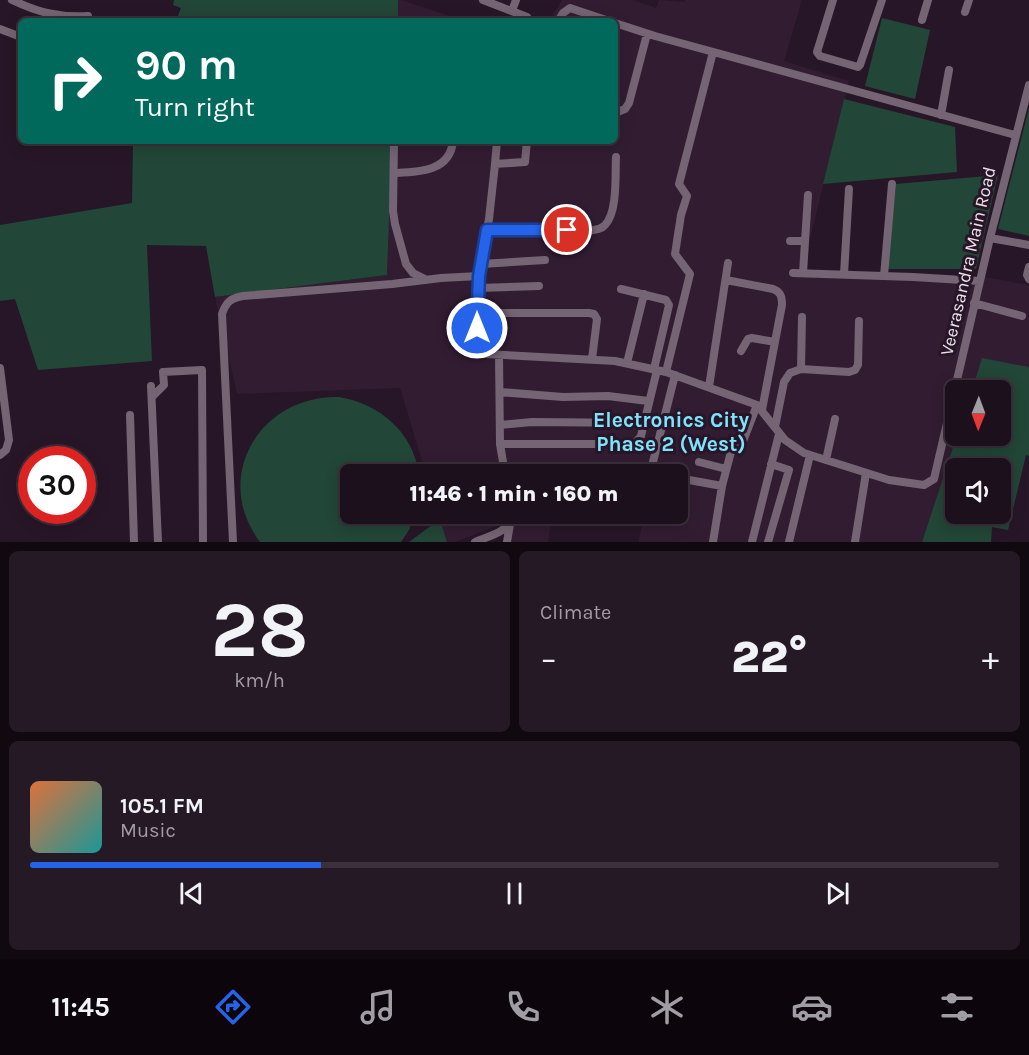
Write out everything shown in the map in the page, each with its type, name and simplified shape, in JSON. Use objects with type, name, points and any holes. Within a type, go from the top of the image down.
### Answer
[{"type":"street","points":[[12,0],[36,12],[88,16]]},
{"type":"street","points":[[483,0],[527,17]]},
{"type":"street","points":[[512,11],[516,0]]},
{"type":"street","points":[[833,0],[817,52],[820,56],[858,67],[882,0]]},
{"type":"street","points":[[922,20],[928,0]]},
{"type":"street","points":[[965,12],[969,0]]},
{"type":"street","points":[[560,18],[570,8],[600,18]]},
{"type":"street","points":[[618,24],[1015,135]]},
{"type":"street","points":[[0,30],[18,36]]},
{"type":"street","points":[[618,112],[626,109],[629,103],[647,34]]},
{"type":"street","points":[[654,464],[690,274],[675,254],[681,214],[687,196],[679,184],[713,52]]},
{"type":"street","points":[[941,115],[949,70]]},
{"type":"street","name":"Veerasandra Main Road","points":[[759,407],[777,430],[804,453],[889,480],[924,485],[934,479],[979,281],[1029,85]]},
{"type":"street","points":[[394,144],[393,211],[406,264],[413,273],[425,279]]},
{"type":"street","points":[[393,173],[420,172],[442,164],[448,157],[452,144]]},
{"type":"street","points":[[497,144],[478,288],[478,343],[485,354],[550,356],[627,363],[671,374],[759,407]]},
{"type":"street","points":[[495,165],[525,162],[527,144]]},
{"type":"street","points":[[487,230],[587,231],[598,229],[605,225],[610,217],[614,200],[616,157]]},
{"type":"street","points":[[884,276],[892,184]]},
{"type":"street","points":[[844,274],[849,189]]},
{"type":"street","points":[[803,273],[808,195]]},
{"type":"street","points":[[990,238],[1029,245]]},
{"type":"street","points":[[790,241],[805,241]]},
{"type":"street","points":[[481,264],[545,260]]},
{"type":"street","points":[[709,387],[728,263]]},
{"type":"street","points":[[1029,267],[1027,275],[1029,279]]},
{"type":"street","points":[[793,273],[979,281]]},
{"type":"street","points":[[233,542],[222,314],[229,300],[243,296],[479,276]]},
{"type":"street","points":[[713,542],[722,486],[732,448],[740,449],[759,407],[782,305],[782,296],[778,291],[726,280]]},
{"type":"street","points":[[478,288],[539,286]]},
{"type":"street","points":[[500,444],[629,444],[639,440],[669,305],[666,300],[621,289]]},
{"type":"street","points":[[627,363],[644,294]]},
{"type":"street","points":[[974,303],[1022,316]]},
{"type":"street","points":[[477,313],[594,314],[597,319],[592,359]]},
{"type":"street","points":[[801,369],[802,317]]},
{"type":"street","points":[[752,542],[771,464],[786,377],[801,369],[849,372],[855,370],[858,364],[859,321]]},
{"type":"street","points":[[741,351],[748,339],[775,342]]},
{"type":"street","points":[[499,356],[500,444],[503,464]]},
{"type":"street","points":[[0,368],[9,440],[6,450],[0,455]]},
{"type":"street","points":[[152,397],[164,385],[163,372],[202,370],[203,542]]},
{"type":"street","points":[[151,386],[158,542]]},
{"type":"street","points":[[500,392],[563,397],[608,396],[648,401]]},
{"type":"street","points":[[130,415],[134,542]]},
{"type":"street","points":[[826,460],[835,419]]},
{"type":"street","points":[[500,425],[532,422],[643,423]]},
{"type":"street","points":[[789,542],[810,455]]},
{"type":"street","points":[[699,462],[726,469]]},
{"type":"street","points":[[768,542],[789,470],[771,464]]},
{"type":"street","points":[[855,542],[866,473]]},
{"type":"street","points":[[688,480],[722,486]]},
{"type":"street","points":[[475,542],[504,530],[507,524]]},
{"type":"street","points":[[507,542],[509,524]]},
{"type":"shaded area","points":[[398,0],[401,0],[456,18],[398,18]]},
{"type":"shaded area","points":[[562,0],[633,0],[656,8],[659,0],[684,2],[685,0],[802,0],[784,61],[849,81],[802,271],[985,277],[1029,285],[1029,367],[983,359],[976,380],[945,380],[945,446],[953,446],[949,458],[945,458],[945,472],[922,542],[638,542],[642,524],[688,524],[688,464],[423,464],[400,388],[237,394],[215,297],[387,275],[392,144],[618,144],[618,18],[551,18]]},
{"type":"shaded area","points":[[441,524],[502,524],[455,542],[447,542]]},
{"type":"shaded area","points":[[510,524],[551,524],[548,542],[509,542]]},
{"type":"green space","points":[[174,0],[398,0],[398,18],[177,18],[181,8],[173,5]]},
{"type":"green space","points":[[882,18],[930,30],[915,99],[865,86]]},
{"type":"green space","points":[[844,99],[955,127],[957,172],[823,184]]},
{"type":"green space","points":[[1029,108],[1029,236],[998,229]]},
{"type":"green space","points":[[133,144],[392,144],[387,275],[215,297],[206,246],[147,245],[152,361],[38,370],[15,299],[0,301],[0,225],[132,203]]},
{"type":"green space","points":[[998,175],[976,269],[888,269],[896,184]]},
{"type":"green space","points":[[982,358],[1029,367],[1029,456],[1026,455],[1011,518],[1011,458],[949,458],[953,446],[1011,446],[1011,380],[975,380]]},
{"type":"green space","points":[[339,397],[368,406],[392,422],[410,445],[417,464],[340,464],[340,524],[411,524],[401,542],[260,542],[246,517],[241,492],[243,467],[252,444],[266,425],[286,410],[311,400]]},
{"type":"green space","points":[[945,472],[945,524],[1009,524],[1008,530],[992,527],[991,542],[922,542]]},
{"type":"green space","points":[[433,524],[442,524],[447,542],[409,542]]},
{"type":"district","name":"Electronics City Phase 2 (West)","points":[[671,432]]},
{"type":"route","points":[[477,328],[480,266],[487,230],[567,230]]}]
